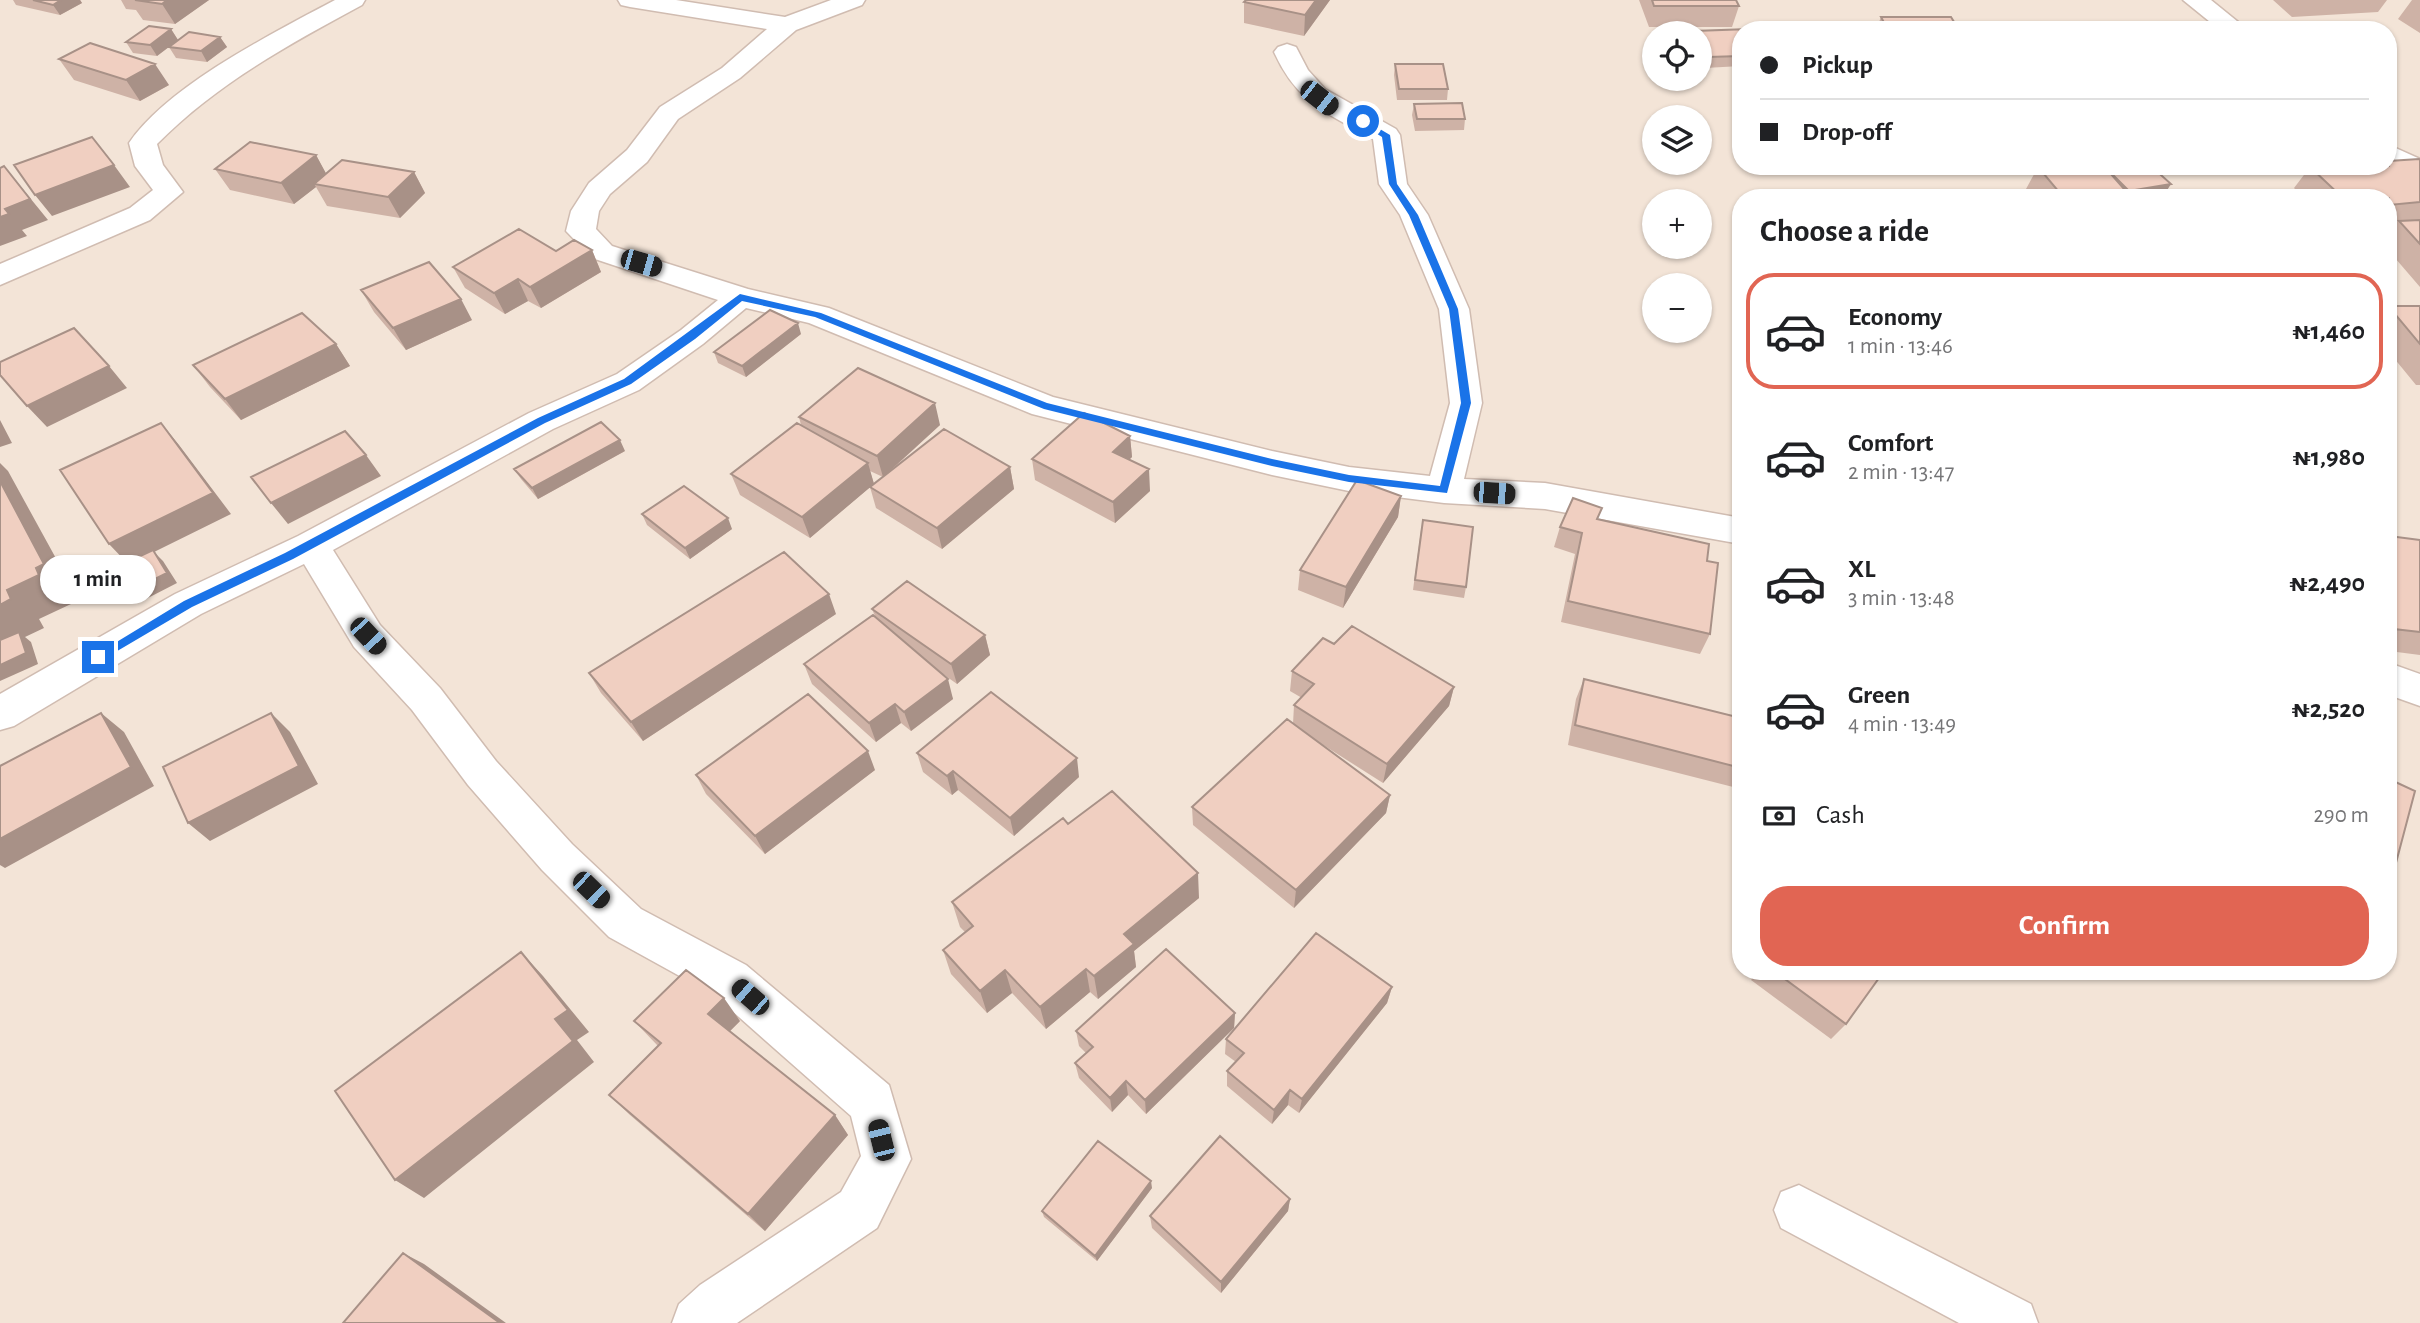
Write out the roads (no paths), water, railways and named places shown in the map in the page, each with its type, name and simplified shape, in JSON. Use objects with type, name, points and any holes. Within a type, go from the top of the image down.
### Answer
[{"type":"street","points":[[0,276],[140,214],[169,192],[149,166],[143,143],[170,113],[244,60],[353,0]]},
{"type":"street","points":[[631,0],[787,25]]},
{"type":"street","points":[[853,0],[787,25],[731,73],[669,113],[637,156],[599,189],[585,211],[581,231],[602,252],[661,269],[740,297],[818,315],[1044,406],[1349,479],[1444,490],[1545,496],[1732,529]]},
{"type":"street","points":[[2196,0],[2224,21]]},
{"type":"street","points":[[1287,52],[1295,73],[1307,88],[1331,107],[1386,135],[1393,184],[1414,215],[1454,309],[1466,403],[1444,490]]},
{"type":"street","points":[[2397,158],[2420,171]]},
{"type":"street","points":[[0,714],[188,604],[310,545],[541,421],[628,382],[692,337],[740,297]]},
{"type":"street","points":[[310,545],[368,636],[426,699],[482,773],[557,857],[625,923],[730,980],[872,1102],[886,1159],[859,1210],[719,1304],[698,1323]]},
{"type":"street","points":[[2397,682],[2420,690]]},
{"type":"street","points":[[1799,1210],[2012,1323]]}]
